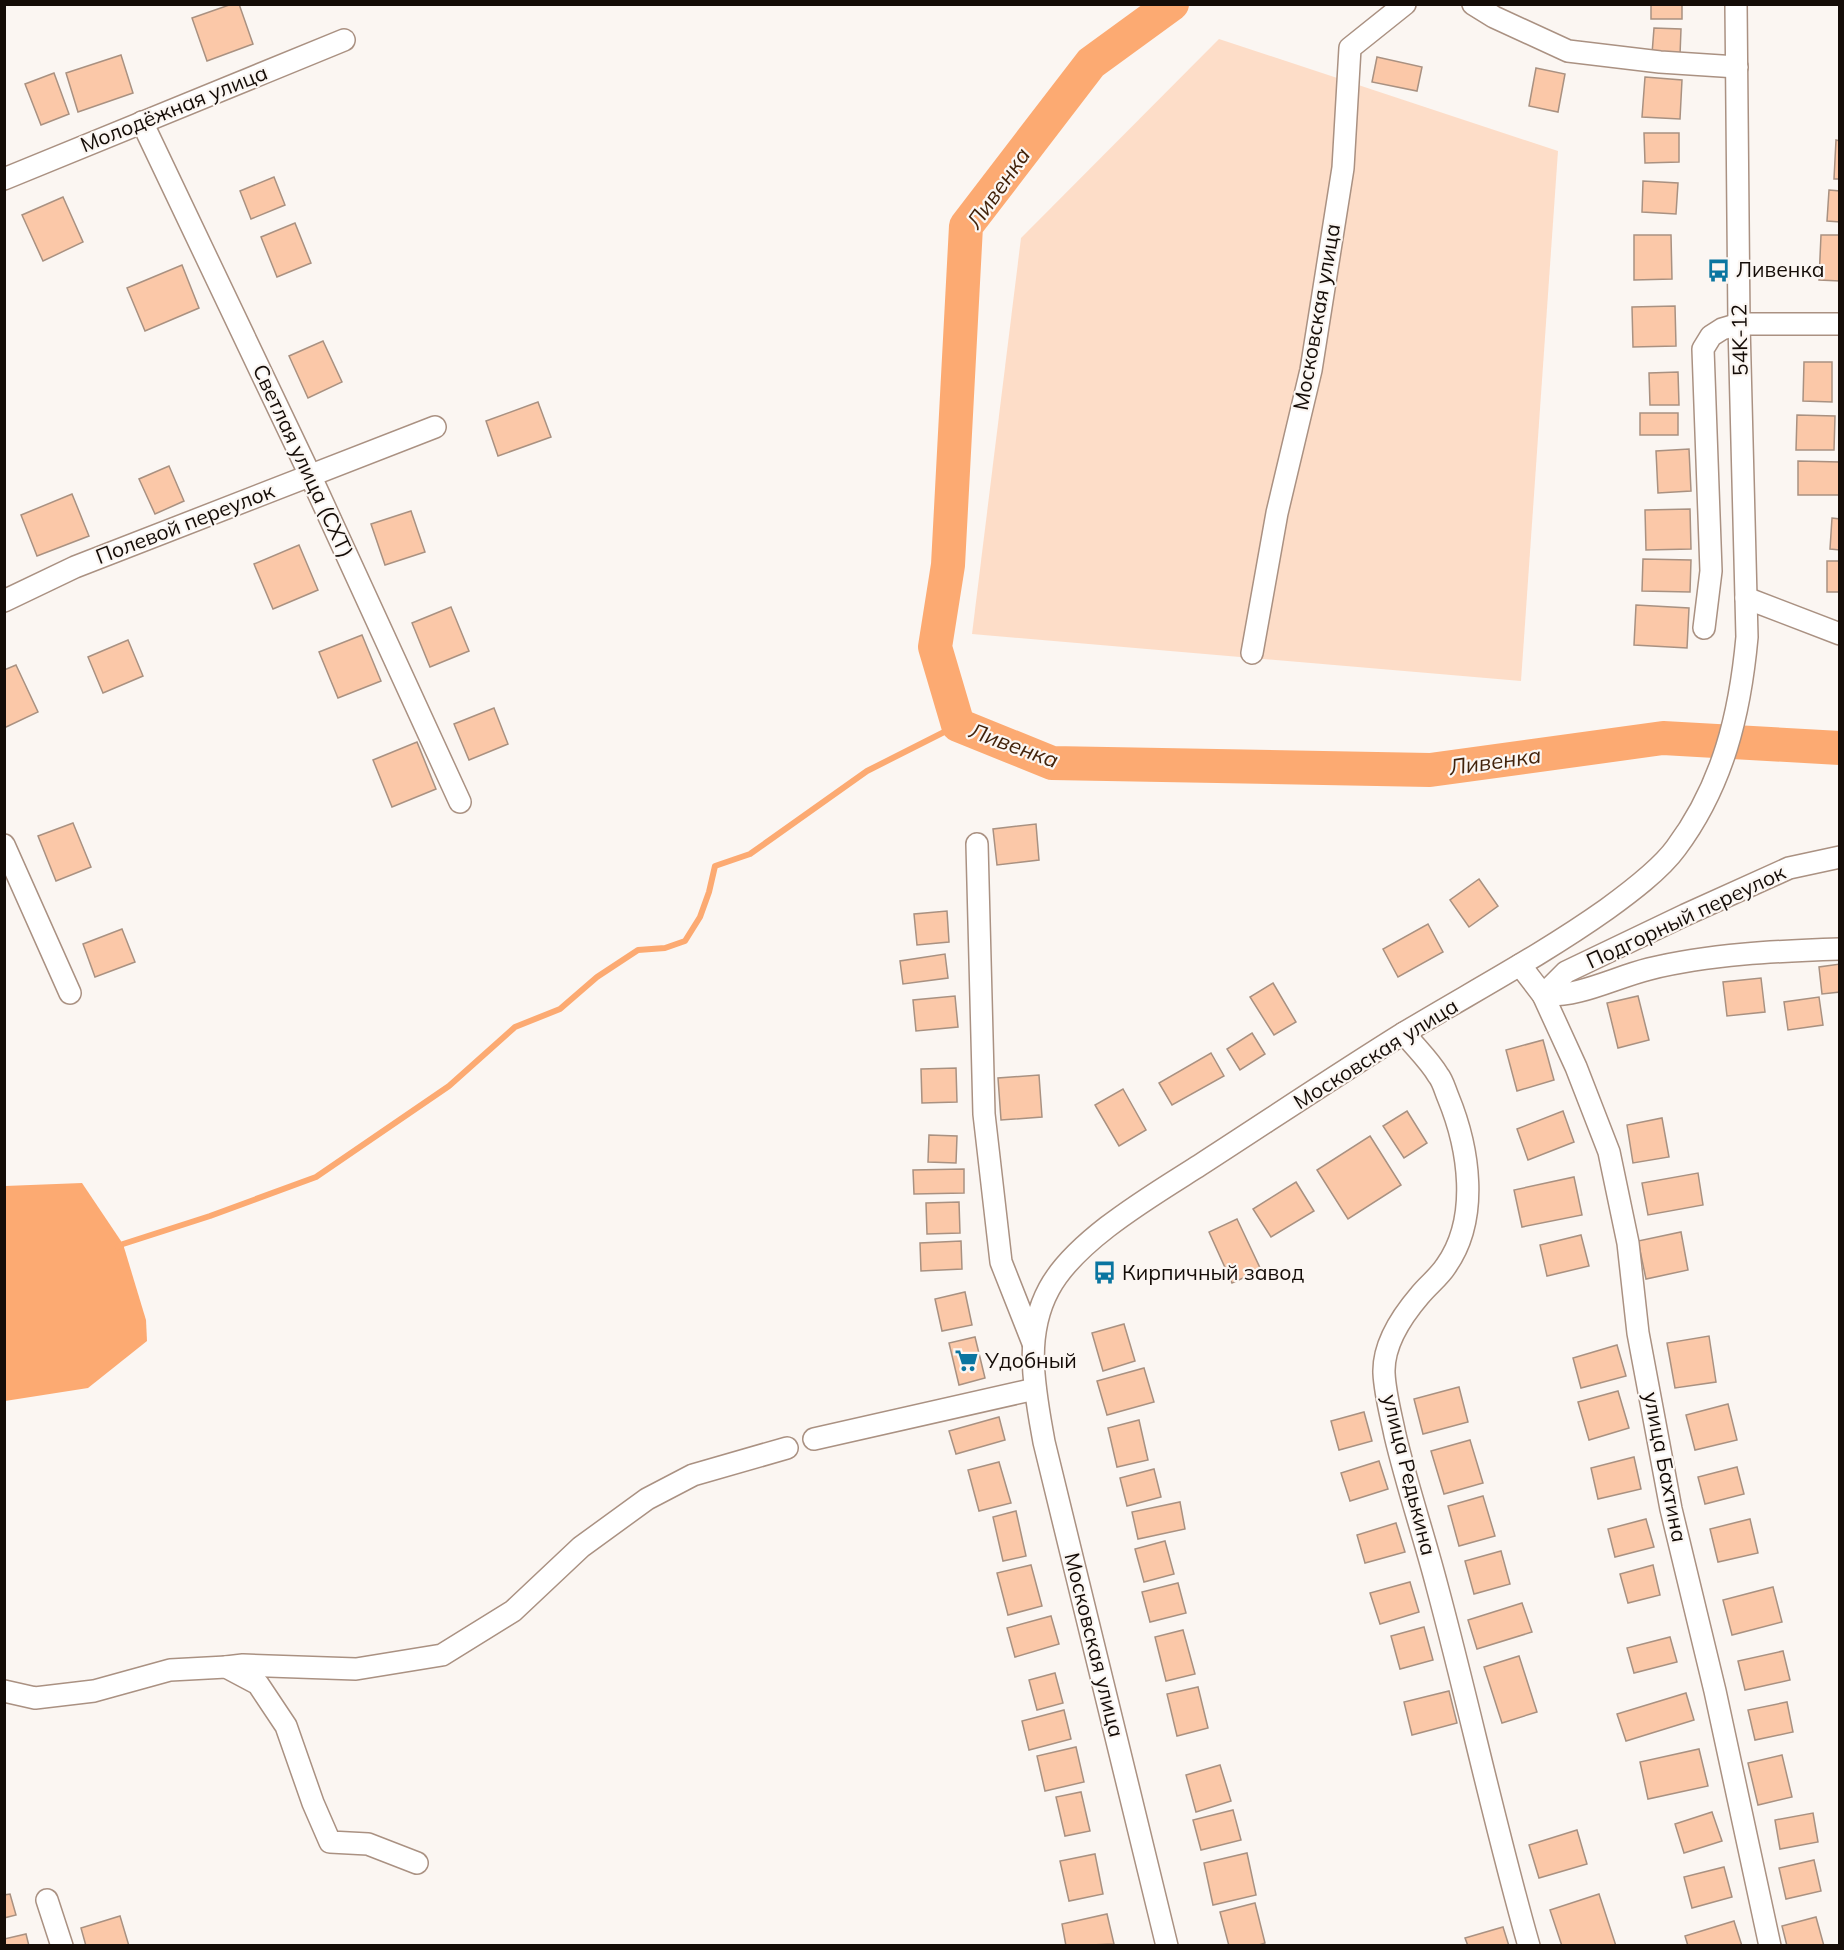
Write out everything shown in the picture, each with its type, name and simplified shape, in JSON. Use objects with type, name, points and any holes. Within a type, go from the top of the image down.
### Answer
[{"type":"street","name":"Московская улица","points":[[1252,653],[1276,513],[1311,370],[1342,168],[1350,48],[1405,4]]},
{"type":"street","points":[[1473,4],[1494,17],[1568,51],[1660,62],[1737,67]]},
{"type":"street","name":"54K-12","points":[[1723,764],[1743,676],[1747,637],[1739,324],[1736,4]]},
{"type":"street","name":"Молодёжная улица","points":[[4,179],[344,40]]},
{"type":"street","name":"Светлая улица (СХТ)","points":[[142,122],[310,475],[460,802]]},
{"type":"street","points":[[1704,628],[1711,571],[1703,349],[1712,336],[1722,329],[1739,324],[1839,324]]},
{"type":"street","name":"Полевой переулок","points":[[4,601],[75,567],[435,427]]},
{"type":"street","points":[[1746,598],[1839,634]]},
{"type":"street","name":"Московская улица","points":[[1167,1946],[1044,1442],[1035,1389],[1033,1343],[1039,1314],[1048,1289],[1086,1245],[1136,1207],[1404,1033],[1587,923],[1632,890],[1674,851],[1706,802],[1723,764]]},
{"type":"street","name":"Московская улица","points":[[976,844],[986,1125],[1001,1262],[1033,1343]]},
{"type":"street","points":[[4,845],[70,993]]},
{"type":"street","name":"Подгорный переулок","points":[[1543,995],[1566,972],[1684,915],[1789,868],[1839,857]]},
{"type":"street","points":[[1543,995],[1557,996],[1571,993],[1649,969],[1716,957],[1839,949]]},
{"type":"street","name":"улица Бахтина","points":[[1520,965],[1543,995],[1576,1066],[1608,1152],[1628,1243],[1638,1333],[1671,1509],[1715,1691],[1770,1946]]},
{"type":"street","name":"улица Редькина","points":[[1404,1033],[1439,1075],[1452,1107],[1462,1137],[1467,1172],[1467,1200],[1459,1245],[1446,1267],[1420,1295],[1403,1318],[1390,1341],[1384,1371],[1388,1403],[1402,1465],[1454,1647],[1492,1808],[1529,1946]]},
{"type":"street","points":[[814,1439],[1035,1389]]},
{"type":"street","points":[[4,1691],[35,1698],[94,1691],[170,1670],[243,1665],[356,1669],[442,1655],[513,1611],[582,1547],[647,1499],[693,1475],[787,1448]]},
{"type":"street","points":[[226,1667],[258,1684],[286,1726],[313,1803],[330,1842],[368,1844],[417,1863]]},
{"type":"street","points":[[47,1900],[62,1946]]},
{"type":"shaded area","points":[[1219,39],[1558,151],[1521,681],[972,634],[1021,238]]},
{"type":"shaded area","points":[[82,1183],[123,1244],[146,1320],[147,1341],[88,1388],[5,1401],[5,1186]]},
{"type":"building","points":[[232,4],[239,4],[253,44],[207,61],[192,18]]},
{"type":"building","points":[[1651,4],[1682,4],[1682,19],[1651,19]]},
{"type":"building","points":[[1654,28],[1681,29],[1680,55],[1652,54]]},
{"type":"building","points":[[121,55],[133,93],[78,112],[66,73]]},
{"type":"building","points":[[1377,57],[1422,67],[1417,91],[1372,82]]},
{"type":"building","points":[[1536,68],[1565,74],[1558,112],[1529,106]]},
{"type":"building","points":[[54,73],[69,114],[41,125],[25,84]]},
{"type":"building","points":[[1645,77],[1682,80],[1680,119],[1642,117]]},
{"type":"building","points":[[1644,133],[1679,133],[1679,162],[1645,163]]},
{"type":"building","points":[[1836,140],[1840,141],[1840,179],[1834,179]]},
{"type":"building","points":[[274,177],[285,205],[251,219],[240,191]]},
{"type":"building","points":[[1643,181],[1678,183],[1676,214],[1642,212]]},
{"type":"building","points":[[1829,190],[1840,191],[1840,222],[1827,221]]},
{"type":"building","points":[[63,197],[83,242],[43,261],[22,215]]},
{"type":"building","points":[[295,223],[311,263],[277,277],[261,237]]},
{"type":"building","points":[[1634,235],[1671,235],[1672,279],[1634,280]]},
{"type":"building","points":[[1821,235],[1840,235],[1840,281],[1819,280]]},
{"type":"building","points":[[182,265],[199,308],[145,331],[127,288]]},
{"type":"building","points":[[1675,306],[1676,346],[1633,347],[1632,307]]},
{"type":"building","points":[[323,341],[342,382],[308,398],[289,356]]},
{"type":"building","points":[[1804,362],[1832,362],[1832,402],[1803,401]]},
{"type":"building","points":[[1678,372],[1679,405],[1650,405],[1649,373]]},
{"type":"building","points":[[538,402],[551,437],[498,456],[486,421]]},
{"type":"building","points":[[1640,413],[1678,413],[1678,435],[1640,435]]},
{"type":"building","points":[[1797,415],[1835,416],[1834,450],[1796,450]]},
{"type":"building","points":[[1689,449],[1691,491],[1658,493],[1656,451]]},
{"type":"building","points":[[1798,461],[1840,462],[1840,495],[1798,495]]},
{"type":"building","points":[[169,466],[184,501],[155,514],[139,479]]},
{"type":"building","points":[[72,494],[89,536],[37,556],[21,515]]},
{"type":"building","points":[[1690,509],[1691,549],[1646,550],[1645,510]]},
{"type":"building","points":[[411,511],[425,552],[385,565],[371,524]]},
{"type":"building","points":[[1832,518],[1840,519],[1840,550],[1830,549]]},
{"type":"building","points":[[299,545],[318,590],[273,609],[254,564]]},
{"type":"building","points":[[1643,559],[1691,560],[1690,592],[1642,591]]},
{"type":"building","points":[[1827,561],[1840,561],[1840,592],[1827,592]]},
{"type":"building","points":[[1636,605],[1689,608],[1687,648],[1634,645]]},
{"type":"building","points":[[451,607],[469,651],[430,667],[412,623]]},
{"type":"building","points":[[362,635],[381,681],[338,698],[319,652]]},
{"type":"building","points":[[128,640],[143,676],[103,693],[88,657]]},
{"type":"building","points":[[16,665],[38,712],[4,728],[4,670]]},
{"type":"building","points":[[494,708],[508,744],[469,760],[454,724]]},
{"type":"building","points":[[417,742],[436,789],[392,807],[373,760]]},
{"type":"building","points":[[73,823],[91,867],[56,881],[38,836]]},
{"type":"building","points":[[1036,824],[1039,860],[997,865],[993,829]]},
{"type":"building","points":[[1479,879],[1498,906],[1469,927],[1450,900]]},
{"type":"building","points":[[947,911],[949,942],[917,945],[914,914]]},
{"type":"building","points":[[1428,924],[1443,952],[1398,977],[1383,949]]},
{"type":"building","points":[[122,929],[135,962],[95,977],[83,944]]},
{"type":"building","points":[[945,954],[948,978],[903,984],[900,961]]},
{"type":"building","points":[[1840,964],[1840,992],[1822,994],[1819,967]]},
{"type":"building","points":[[1761,978],[1765,1012],[1727,1016],[1723,982]]},
{"type":"building","points":[[1273,983],[1296,1022],[1274,1035],[1250,997]]},
{"type":"building","points":[[955,996],[958,1027],[916,1031],[913,1000]]},
{"type":"building","points":[[1638,996],[1649,1040],[1618,1048],[1607,1003]]},
{"type":"building","points":[[1819,997],[1823,1025],[1788,1030],[1784,1002]]},
{"type":"building","points":[[1252,1033],[1265,1054],[1240,1070],[1227,1049]]},
{"type":"building","points":[[1543,1040],[1554,1080],[1517,1091],[1506,1050]]},
{"type":"building","points":[[1211,1053],[1224,1076],[1172,1105],[1159,1083]]},
{"type":"building","points":[[956,1068],[957,1102],[922,1103],[921,1069]]},
{"type":"building","points":[[1039,1075],[1042,1117],[1001,1120],[998,1078]]},
{"type":"building","points":[[1123,1089],[1146,1130],[1119,1146],[1095,1105]]},
{"type":"building","points":[[1407,1111],[1427,1143],[1404,1158],[1383,1126]]},
{"type":"building","points":[[1563,1111],[1574,1142],[1528,1160],[1517,1129]]},
{"type":"building","points":[[1662,1118],[1669,1157],[1633,1163],[1627,1125]]},
{"type":"building","points":[[929,1135],[957,1136],[956,1163],[928,1162]]},
{"type":"building","points":[[1370,1136],[1401,1185],[1348,1219],[1317,1170]]},
{"type":"building","points":[[964,1169],[964,1193],[914,1194],[913,1170]]},
{"type":"building","points":[[1698,1173],[1703,1205],[1648,1215],[1642,1183]]},
{"type":"building","points":[[1574,1177],[1582,1215],[1522,1227],[1514,1190]]},
{"type":"building","points":[[1296,1182],[1314,1211],[1271,1237],[1253,1209]]},
{"type":"building","points":[[959,1202],[960,1233],[927,1234],[926,1203]]},
{"type":"building","points":[[1237,1219],[1261,1270],[1232,1283],[1209,1232]]},
{"type":"building","points":[[1681,1232],[1688,1270],[1646,1279],[1638,1241]]},
{"type":"building","points":[[1581,1235],[1589,1266],[1547,1276],[1540,1245]]},
{"type":"building","points":[[961,1241],[962,1269],[921,1271],[920,1243]]},
{"type":"building","points":[[965,1292],[972,1325],[942,1331],[935,1299]]},
{"type":"building","points":[[1124,1324],[1135,1361],[1103,1371],[1092,1333]]},
{"type":"building","points":[[1709,1336],[1716,1382],[1675,1388],[1667,1343]]},
{"type":"building","name":"Удобный","points":[[975,1337],[985,1378],[959,1385],[949,1343]]},
{"type":"building","points":[[1617,1345],[1626,1376],[1581,1388],[1573,1358]]},
{"type":"building","points":[[1144,1368],[1154,1402],[1107,1415],[1097,1381]]},
{"type":"building","points":[[1459,1387],[1468,1422],[1423,1434],[1414,1399]]},
{"type":"building","points":[[1618,1391],[1629,1428],[1589,1440],[1578,1402]]},
{"type":"building","points":[[1728,1404],[1737,1440],[1695,1450],[1686,1415]]},
{"type":"building","points":[[1364,1412],[1372,1441],[1339,1450],[1331,1421]]},
{"type":"building","points":[[999,1417],[1005,1440],[956,1454],[949,1431]]},
{"type":"building","points":[[1139,1420],[1148,1460],[1117,1467],[1108,1428]]},
{"type":"building","points":[[1470,1440],[1483,1483],[1444,1494],[1431,1451]]},
{"type":"building","points":[[1634,1457],[1641,1489],[1598,1499],[1591,1468]]},
{"type":"building","points":[[1379,1461],[1388,1489],[1350,1501],[1341,1473]]},
{"type":"building","points":[[999,1462],[1011,1503],[979,1511],[968,1470]]},
{"type":"building","points":[[1737,1467],[1744,1494],[1705,1504],[1698,1477]]},
{"type":"building","points":[[1154,1469],[1161,1497],[1127,1506],[1120,1478]]},
{"type":"building","points":[[1483,1496],[1495,1536],[1459,1546],[1448,1506]]},
{"type":"building","points":[[1180,1502],[1185,1529],[1138,1539],[1132,1512]]},
{"type":"building","points":[[1016,1511],[1026,1556],[1003,1561],[993,1517]]},
{"type":"building","points":[[1646,1519],[1654,1547],[1615,1557],[1608,1529]]},
{"type":"building","points":[[1750,1519],[1758,1553],[1718,1562],[1710,1529]]},
{"type":"building","points":[[1396,1523],[1405,1552],[1365,1563],[1357,1535]]},
{"type":"building","points":[[1165,1541],[1174,1574],[1144,1582],[1135,1549]]},
{"type":"building","points":[[1501,1551],[1510,1584],[1474,1594],[1465,1561]]},
{"type":"building","points":[[1031,1565],[1042,1606],[1008,1615],[997,1573]]},
{"type":"building","points":[[1653,1565],[1660,1595],[1628,1603],[1620,1574]]},
{"type":"building","points":[[1410,1582],[1419,1612],[1380,1624],[1370,1593]]},
{"type":"building","points":[[1178,1583],[1186,1613],[1150,1622],[1142,1592]]},
{"type":"building","points":[[1773,1587],[1782,1622],[1732,1635],[1723,1600]]},
{"type":"building","points":[[1522,1603],[1532,1632],[1477,1649],[1468,1620]]},
{"type":"building","points":[[1051,1616],[1059,1644],[1015,1657],[1007,1628]]},
{"type":"building","points":[[1424,1627],[1433,1660],[1400,1669],[1391,1636]]},
{"type":"building","points":[[1183,1630],[1195,1674],[1166,1681],[1155,1637]]},
{"type":"building","points":[[1670,1637],[1677,1662],[1634,1673],[1627,1648]]},
{"type":"building","points":[[1783,1651],[1790,1680],[1745,1690],[1738,1661]]},
{"type":"building","points":[[1519,1656],[1537,1712],[1502,1723],[1484,1667]]},
{"type":"building","points":[[1055,1673],[1063,1703],[1037,1710],[1029,1680]]},
{"type":"building","points":[[1198,1687],[1208,1728],[1177,1736],[1167,1694]]},
{"type":"building","points":[[1449,1691],[1457,1723],[1412,1735],[1404,1702]]},
{"type":"building","points":[[1686,1693],[1694,1720],[1626,1741],[1617,1714]]},
{"type":"building","points":[[1787,1702],[1793,1732],[1755,1740],[1748,1710]]},
{"type":"building","points":[[1064,1710],[1071,1739],[1029,1750],[1022,1721]]},
{"type":"building","points":[[1076,1747],[1084,1782],[1045,1791],[1037,1756]]},
{"type":"building","points":[[1699,1749],[1708,1786],[1648,1799],[1640,1762]]},
{"type":"building","points":[[1782,1755],[1792,1797],[1758,1805],[1748,1763]]},
{"type":"building","points":[[1220,1765],[1231,1801],[1196,1812],[1186,1775]]},
{"type":"building","points":[[1081,1792],[1090,1831],[1065,1836],[1056,1797]]},
{"type":"building","points":[[1233,1810],[1241,1840],[1201,1850],[1193,1820]]},
{"type":"building","points":[[1712,1812],[1722,1841],[1684,1853],[1675,1824]]},
{"type":"building","points":[[1813,1813],[1818,1842],[1780,1849],[1775,1820]]},
{"type":"building","points":[[1577,1830],[1587,1864],[1539,1878],[1529,1845]]},
{"type":"building","points":[[1247,1853],[1256,1895],[1213,1905],[1204,1863]]},
{"type":"building","points":[[1095,1854],[1103,1894],[1069,1901],[1060,1861]]},
{"type":"building","points":[[1814,1860],[1821,1891],[1786,1899],[1779,1868]]},
{"type":"building","points":[[1724,1867],[1732,1897],[1692,1908],[1684,1877]]},
{"type":"building","points":[[10,1894],[16,1915],[4,1918],[4,1895]]},
{"type":"building","points":[[1599,1894],[1616,1946],[1562,1946],[1550,1910]]},
{"type":"building","points":[[1255,1903],[1265,1943],[1256,1946],[1229,1946],[1220,1912]]},
{"type":"building","points":[[1107,1914],[1114,1944],[1066,1946],[1062,1924]]},
{"type":"building","points":[[120,1916],[129,1946],[86,1946],[81,1928]]},
{"type":"building","points":[[1816,1917],[1824,1946],[1787,1946],[1782,1926]]},
{"type":"building","points":[[1734,1921],[1742,1946],[1688,1946],[1685,1936]]},
{"type":"building","points":[[1503,1927],[1509,1946],[1468,1946],[1465,1938]]},
{"type":"building","points":[[26,1934],[29,1946],[4,1946],[4,1939]]},
{"type":"waterway","name":"Ливенка","points":[[1172,4],[1091,63],[966,226],[948,565],[935,647],[958,725],[1052,763],[1430,770],[1663,738],[1840,748]]},
{"type":"waterway","points":[[118,1247],[316,1177],[449,1086],[515,1027],[560,1009],[597,977],[638,950],[665,948],[685,941],[700,917],[715,866],[750,854],[867,771],[958,725]]},
{"type":"place","name":"Ливенка","points":[[1718,270]]},
{"type":"place","name":"Кирпичный завод","points":[[1104,1273]]},
{"type":"place","name":"Удобный","points":[[967,1361]]}]
